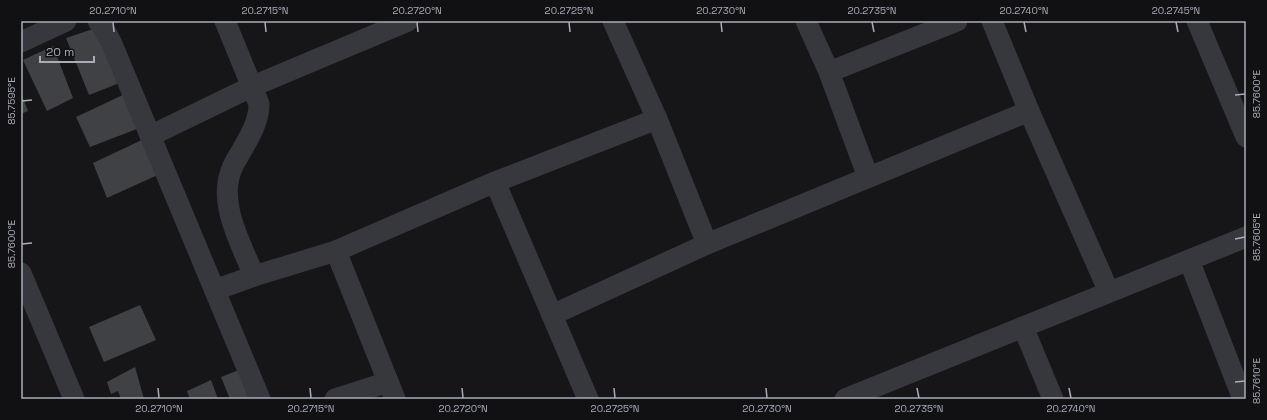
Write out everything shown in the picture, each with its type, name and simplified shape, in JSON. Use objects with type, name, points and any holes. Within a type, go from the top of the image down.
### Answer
[{"type":"street","points":[[21,42],[66,21]]},
{"type":"street","points":[[98,21],[112,44],[260,399]]},
{"type":"street","points":[[225,21],[253,86],[259,104],[259,113],[256,122],[231,171],[227,190],[227,204],[254,276]]},
{"type":"street","points":[[150,136],[253,86],[408,21]]},
{"type":"street","points":[[613,21],[657,119],[706,244]]},
{"type":"street","points":[[806,21],[829,72],[868,177]]},
{"type":"street","points":[[829,72],[957,21]]},
{"type":"street","points":[[992,21],[1029,111],[1109,292]]},
{"type":"street","points":[[1197,21],[1246,137]]},
{"type":"street","points":[[552,315],[706,244],[1029,111]]},
{"type":"street","points":[[215,290],[254,276],[336,251],[495,182],[657,119]]},
{"type":"street","points":[[495,182],[588,399]]},
{"type":"street","points":[[845,399],[1246,237]]},
{"type":"street","points":[[335,399],[391,390],[336,251]]},
{"type":"street","points":[[1188,260],[1243,399]]},
{"type":"street","points":[[21,273],[74,399]]},
{"type":"street","points":[[1023,327],[1053,399]]},
{"type":"building","points":[[99,27],[122,82],[89,95],[66,38]]},
{"type":"building","points":[[53,46],[73,98],[47,111],[23,60]]},
{"type":"building","points":[[21,93],[28,111],[21,114]]},
{"type":"building","points":[[127,93],[142,127],[90,147],[76,117]]},
{"type":"building","points":[[146,138],[162,173],[107,198],[93,163]]},
{"type":"building","points":[[140,305],[156,340],[104,362],[89,327]]},
{"type":"building","points":[[135,367],[144,399],[121,399],[118,391],[111,394],[107,382]]},
{"type":"building","points":[[239,370],[253,399],[230,399],[221,377]]},
{"type":"building","points":[[211,380],[218,399],[190,399],[187,391]]}]
